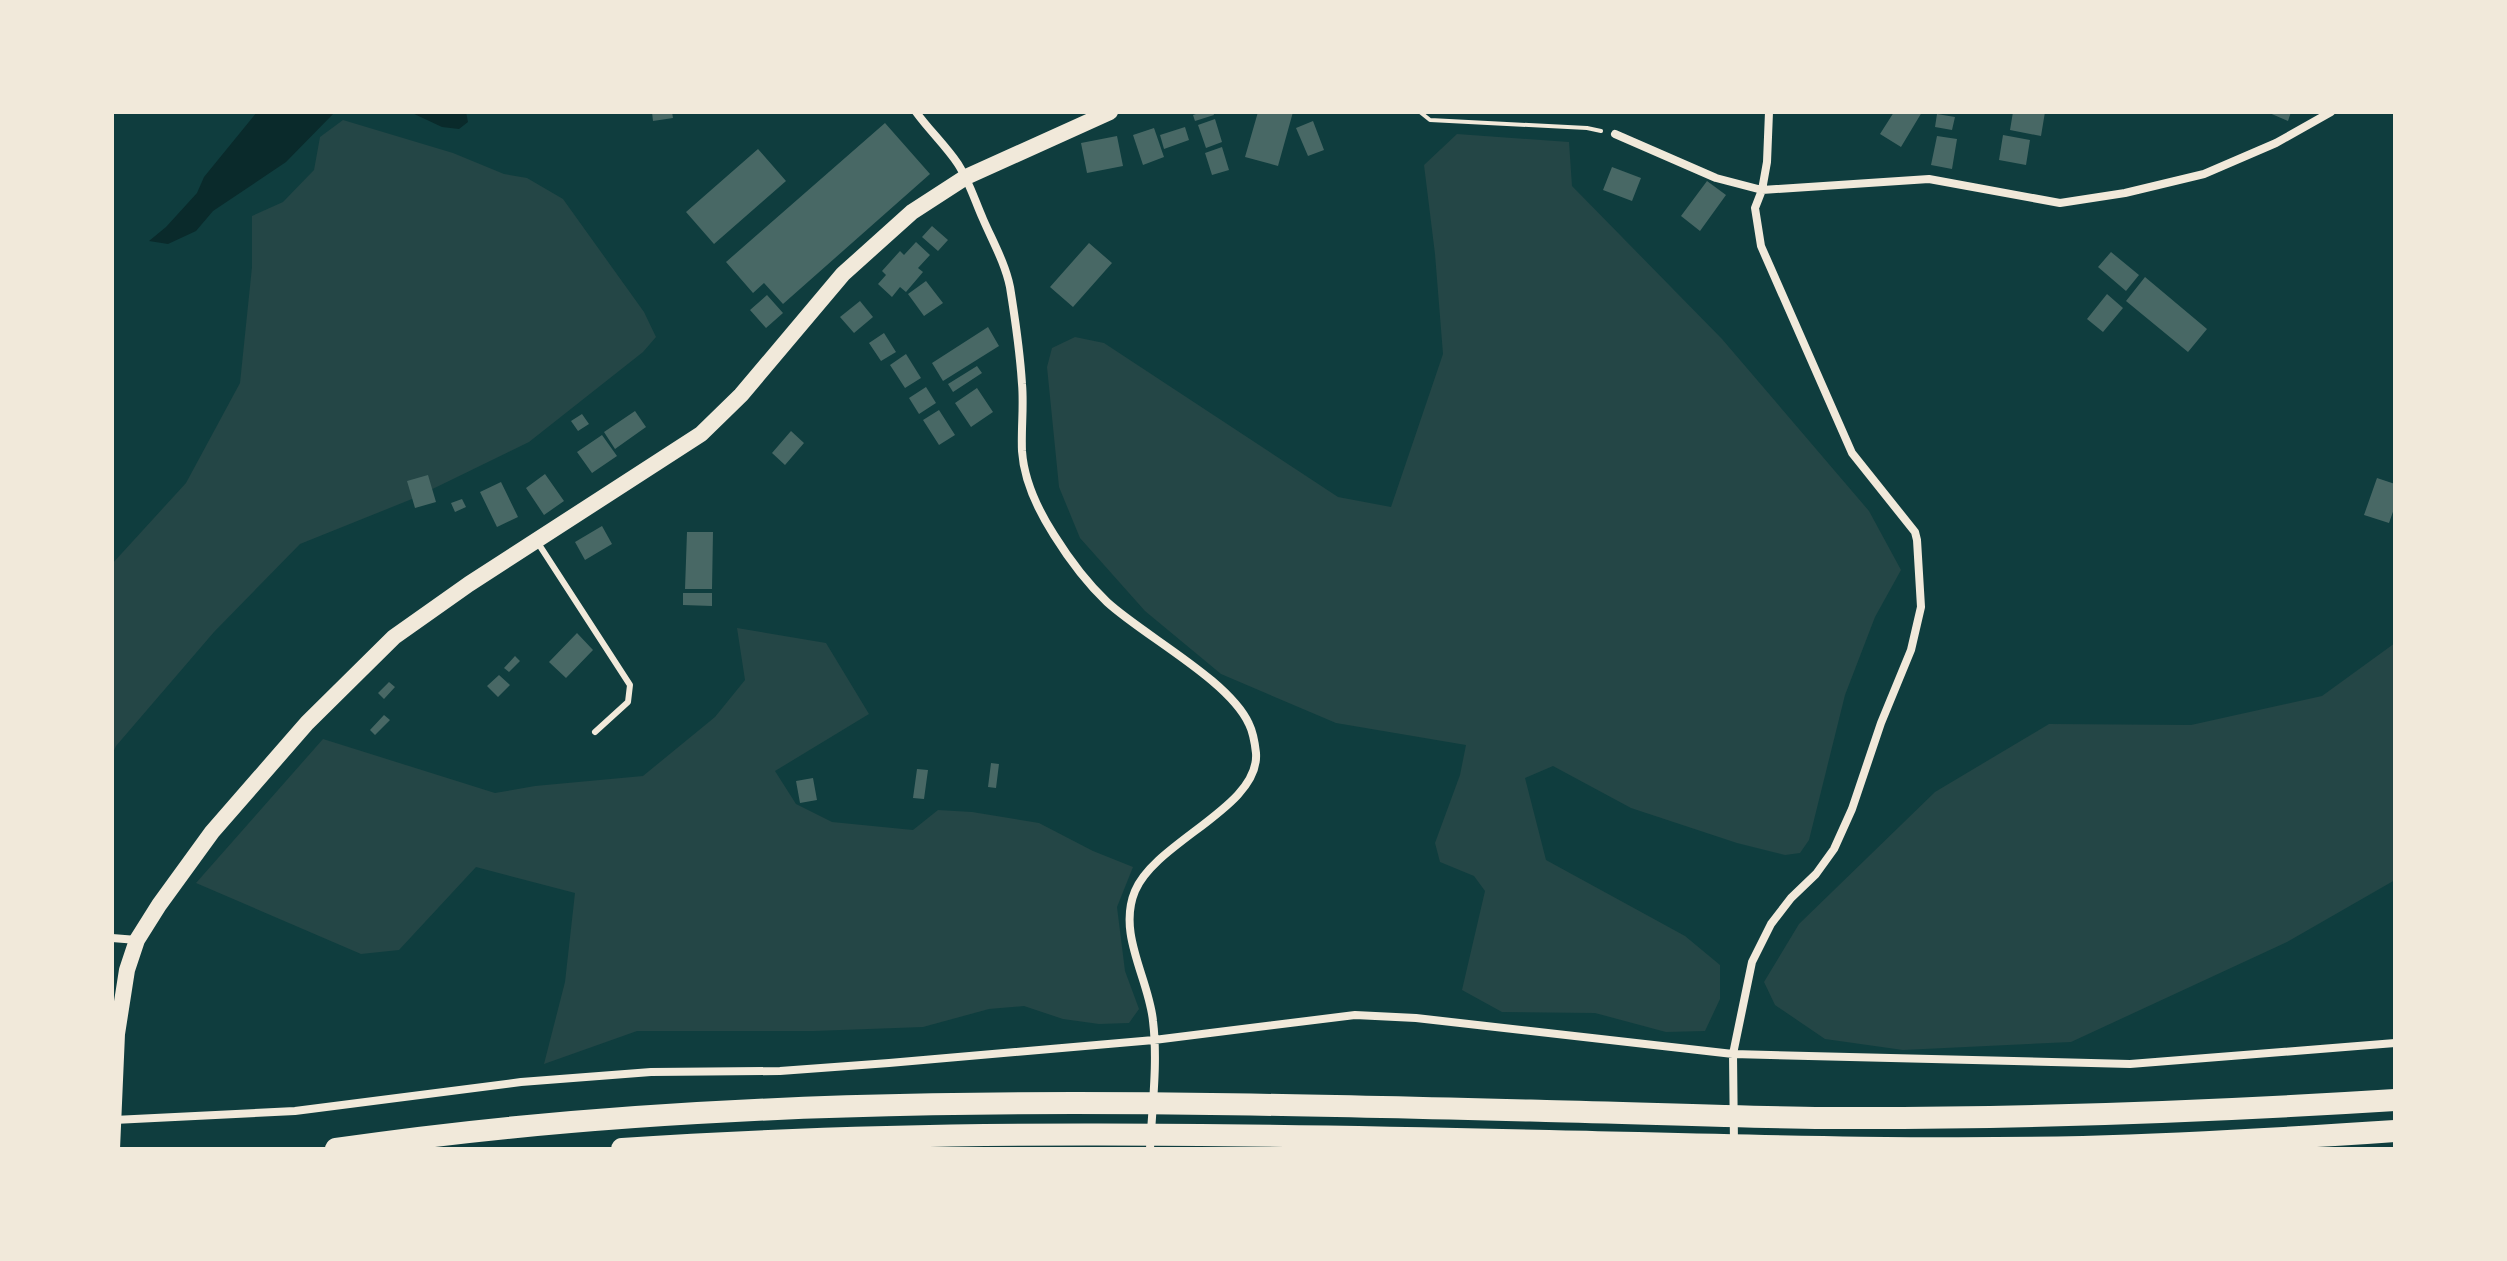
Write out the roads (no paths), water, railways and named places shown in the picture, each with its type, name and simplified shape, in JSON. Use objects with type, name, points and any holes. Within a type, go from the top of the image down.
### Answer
[{"type":"highway","points":[[336,1149],[551,1123],[736,1110],[833,1107],[1167,1103],[1885,1117],[2219,1111],[2395,1100]]},
{"type":"highway","points":[[622,1149],[810,1138],[1156,1134],[1808,1147],[2064,1147],[2227,1142],[2395,1131]]},
{"type":"main road","points":[[112,1149],[121,999],[137,940],[212,832],[307,723],[394,637],[469,584],[701,434],[741,395],[843,274],[912,212],[966,177],[1110,112]]},
{"type":"street","points":[[916,112],[966,177],[999,253],[1009,286],[1022,384],[1022,454],[1032,493],[1042,514],[1073,565],[1108,603],[1215,684],[1235,703],[1249,723],[1253,736],[1256,758],[1249,778],[1237,797],[1167,850],[1143,876],[1134,894],[1130,918],[1133,946],[1150,1000],[1154,1040],[1150,1149]]},
{"type":"street","points":[[1734,1149],[1733,1054],[1752,962],[1771,924],[1834,849],[1911,650],[1921,607],[1915,532],[1852,453],[1840,431],[1774,270],[1761,246],[1755,208],[1767,162],[1769,112]]},
{"type":"street","points":[[1615,134],[1716,178],[1762,190],[1929,179],[2045,200],[2076,202],[2204,174],[2276,143],[2331,112]]},
{"type":"street","points":[[112,938],[137,940]]},
{"type":"street","points":[[114,1120],[295,1111],[521,1082],[593,1076],[651,1072],[780,1071],[1154,1040],[1355,1015],[1416,1018],[1733,1054],[2130,1064],[2395,1043]]},
{"type":"lane","points":[[536,540],[630,685],[628,702],[595,732]]}]
